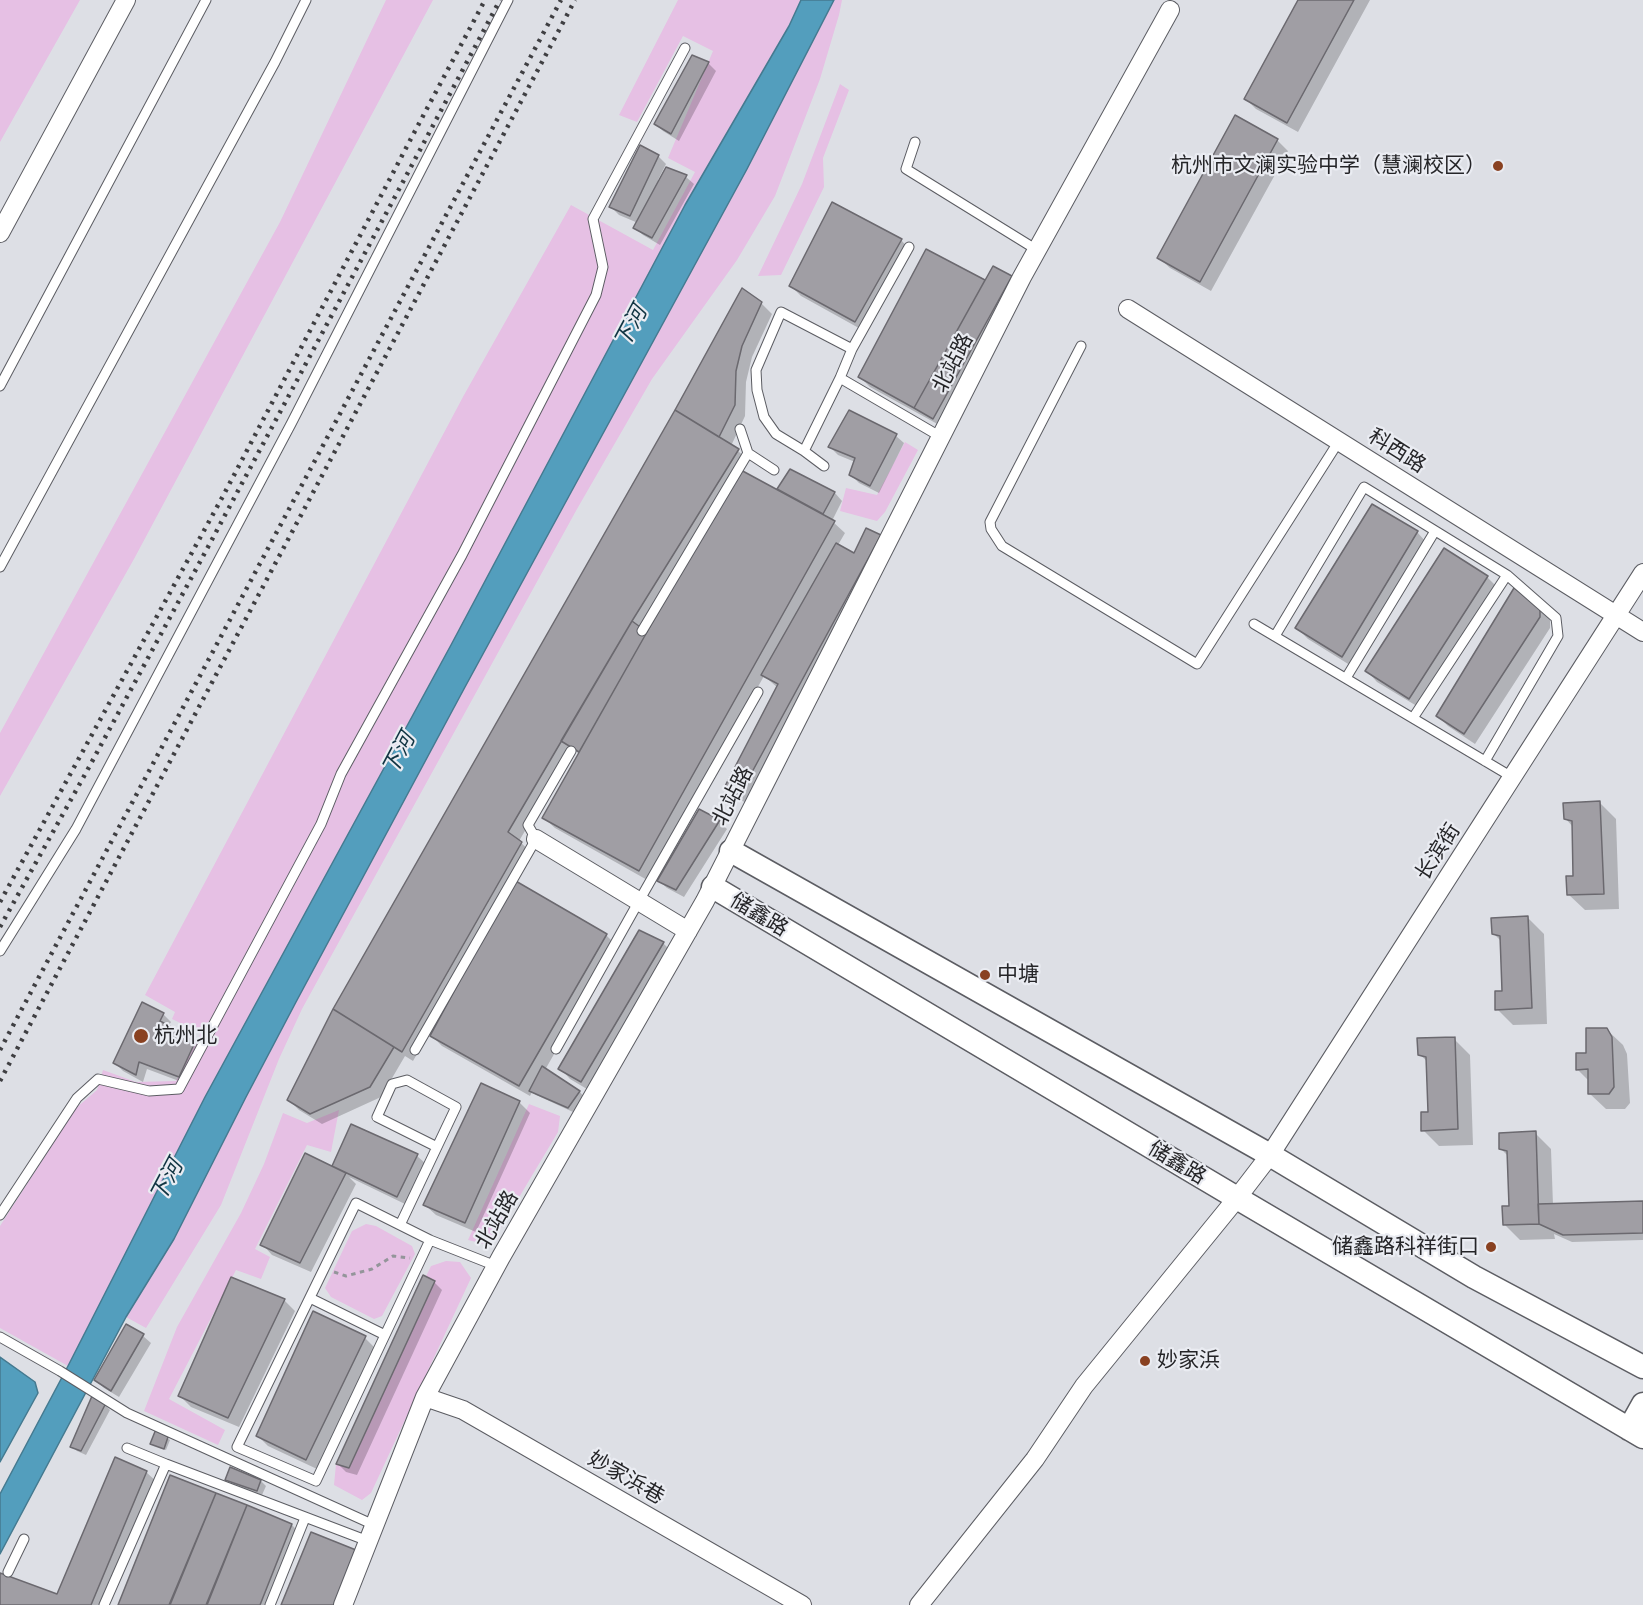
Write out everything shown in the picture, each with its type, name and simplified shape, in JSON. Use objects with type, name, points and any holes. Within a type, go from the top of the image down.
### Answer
[{"type":"street","points":[[0,233],[126,0]]},
{"type":"street","name":"北站路","points":[[343,1605],[425,1397],[496,1266],[712,887],[1037,250],[1170,10]]},
{"type":"street","name":"科西路","points":[[1128,309],[1643,632]]},
{"type":"street","name":"长滨街","points":[[919,1605],[1035,1459],[1084,1386],[1270,1155],[1643,573]]},
{"type":"street","points":[[536,839],[688,931]]},
{"type":"street","name":"储鑫路","points":[[730,851],[1270,1155],[1474,1277],[1643,1367]]},
{"type":"street","name":"储鑫路","points":[[712,887],[1237,1198],[1638,1427]]},
{"type":"street","name":"妙家浜巷","points":[[425,1397],[463,1410],[802,1605]]},
{"type":"street","points":[[1638,1427],[1643,1404]]},
{"type":"lane","points":[[0,386],[206,0]]},
{"type":"lane","points":[[0,567],[270,73],[306,0]]},
{"type":"lane","points":[[0,951],[76,829],[291,423],[508,0]]},
{"type":"lane","points":[[0,1215],[77,1098],[98,1079],[149,1091],[179,1089],[321,824],[341,774],[462,555],[596,295],[603,267],[593,219],[686,48]]},
{"type":"lane","points":[[915,142],[906,169],[1037,250]]},
{"type":"lane","points":[[804,451],[852,350],[909,247]]},
{"type":"lane","points":[[824,466],[776,434],[764,417],[757,390],[756,370],[781,312],[852,350]]},
{"type":"lane","points":[[1081,346],[990,522],[991,529],[1002,546],[1197,664],[1339,441]]},
{"type":"lane","points":[[840,378],[940,437]]},
{"type":"lane","points":[[740,429],[748,453],[774,470]]},
{"type":"lane","points":[[642,632],[748,453]]},
{"type":"lane","points":[[1275,636],[1364,487],[1507,575],[1556,618],[1558,636],[1485,761]]},
{"type":"lane","points":[[1346,678],[1435,531]]},
{"type":"lane","points":[[1413,718],[1507,575]]},
{"type":"lane","points":[[1254,624],[1512,777]]},
{"type":"lane","points":[[556,1049],[758,692]]},
{"type":"lane","points":[[415,1050],[536,839],[528,825],[571,751]]},
{"type":"lane","points":[[400,1225],[456,1107],[407,1080],[392,1084],[377,1117],[437,1147]]},
{"type":"lane","points":[[430,1240],[316,1481],[237,1447],[356,1203],[430,1240],[496,1266]]},
{"type":"lane","points":[[310,1298],[385,1335]]},
{"type":"lane","points":[[0,1337],[127,1413],[371,1533]]},
{"type":"lane","points":[[128,1448],[305,1518],[371,1533]]},
{"type":"lane","points":[[104,1605],[166,1464]]},
{"type":"lane","points":[[270,1605],[305,1518]]},
{"type":"lane","points":[[8,1572],[24,1539]]},
{"type":"path","points":[[324,1268],[346,1276],[372,1269],[393,1257],[421,1259]]},
{"type":"shaded area","points":[[0,0],[80,0],[0,142]]},
{"type":"shaded area","points":[[386,0],[433,0],[134,559],[0,796],[0,733],[280,222]]},
{"type":"shaded area","points":[[678,0],[801,0],[789,26],[685,205],[451,645],[205,1097],[68,1366],[0,1328],[0,1226],[76,1108],[97,1090],[103,1070],[136,1082],[176,1081],[201,1033],[172,1019],[175,1012],[145,995],[464,395],[571,205],[653,250],[695,172],[668,158],[713,51],[683,36],[637,122],[619,115]]},
{"type":"shaded area","points":[[834,0],[842,0],[820,79],[775,196],[737,260],[652,379],[577,509],[302,1009],[279,1059],[221,1205],[146,1328],[126,1317],[174,1239],[296,1002],[747,169]]},
{"type":"shaded area","points":[[840,84],[849,90],[823,158],[824,187],[781,275],[758,276],[802,184]]},
{"type":"shaded area","points":[[905,442],[918,450],[885,512],[877,521],[840,511],[846,488],[877,495]]},
{"type":"shaded area","points":[[529,1104],[560,1116],[558,1132],[493,1241],[484,1244],[468,1240]]},
{"type":"shaded area","points":[[339,1110],[331,1152],[307,1145],[255,1249],[270,1257],[261,1279],[236,1270],[169,1399],[225,1430],[218,1445],[144,1411],[177,1327],[241,1213],[264,1164],[283,1113],[307,1123]]},
{"type":"shaded area","points":[[366,1224],[376,1226],[412,1246],[415,1254],[382,1316],[374,1319],[331,1297],[325,1288],[352,1231]]},
{"type":"shaded area","points":[[446,1261],[460,1262],[471,1278],[371,1493],[362,1500],[334,1485],[336,1464],[431,1266]]},
{"type":"water","name":"下河","points":[[801,0],[834,0],[747,169],[296,1002],[174,1239],[126,1317],[0,1554],[0,1494],[205,1097],[451,645],[685,205],[789,26]]},
{"type":"water","points":[[0,1357],[35,1382],[38,1393],[0,1462]]},
{"type":"building","points":[[1298,0],[1354,0],[1287,123],[1244,99]]},
{"type":"building","points":[[692,55],[709,62],[671,134],[654,124]]},
{"type":"building","points":[[1235,115],[1278,139],[1200,282],[1157,258]]},
{"type":"building","points":[[640,145],[659,155],[630,216],[609,207]]},
{"type":"building","points":[[666,167],[687,175],[652,238],[633,228]]},
{"type":"building","points":[[832,202],[902,239],[855,322],[789,286]]},
{"type":"building","points":[[926,249],[985,280],[914,408],[858,377]]},
{"type":"building","points":[[993,266],[1012,276],[933,419],[914,408]]},
{"type":"building","points":[[742,288],[762,302],[742,346],[736,371],[735,405],[719,437],[675,410]]},
{"type":"building","points":[[675,410],[739,449],[632,621],[508,832],[522,842],[402,1052],[333,1009]]},
{"type":"building","points":[[849,410],[897,434],[870,486],[849,475],[855,458],[828,447]]},
{"type":"building","points":[[739,469],[835,521],[639,871],[542,818]]},
{"type":"building","points":[[790,469],[835,492],[823,514],[777,489]]},
{"type":"building","points":[[1372,504],[1418,531],[1342,657],[1295,628]]},
{"type":"building","points":[[866,528],[881,535],[739,796],[724,788],[778,684],[761,675],[836,543],[854,553]]},
{"type":"building","points":[[1444,548],[1488,576],[1409,699],[1365,671]]},
{"type":"building","points":[[1514,588],[1537,604],[1540,608],[1540,617],[1464,734],[1436,716]]},
{"type":"building","points":[[632,621],[647,632],[579,752],[561,741]]},
{"type":"building","points":[[1600,801],[1604,894],[1567,895],[1566,876],[1573,876],[1572,821],[1564,819],[1563,803]]},
{"type":"building","points":[[699,809],[720,820],[676,890],[657,881]]},
{"type":"building","points":[[514,880],[607,934],[519,1086],[430,1036]]},
{"type":"building","points":[[1528,916],[1532,1008],[1495,1010],[1495,991],[1502,991],[1500,936],[1492,934],[1491,918]]},
{"type":"building","points":[[639,930],[664,942],[581,1082],[558,1069]]},
{"type":"building","points":[[142,1002],[164,1013],[160,1021],[196,1040],[179,1077],[139,1062],[136,1075],[113,1063]]},
{"type":"building","points":[[333,1009],[394,1047],[370,1087],[310,1114],[287,1100]]},
{"type":"building","points":[[1586,1028],[1607,1028],[1612,1037],[1614,1087],[1609,1094],[1588,1094],[1588,1069],[1576,1070],[1576,1053],[1586,1053]]},
{"type":"building","points":[[1455,1037],[1458,1129],[1421,1131],[1421,1112],[1428,1112],[1426,1057],[1418,1055],[1417,1038]]},
{"type":"building","points":[[542,1066],[580,1091],[568,1108],[529,1091]]},
{"type":"building","points":[[481,1083],[520,1101],[465,1223],[423,1205]]},
{"type":"building","points":[[351,1124],[418,1154],[397,1197],[332,1166]]},
{"type":"building","points":[[1536,1131],[1539,1224],[1503,1225],[1502,1206],[1509,1206],[1507,1151],[1499,1149],[1499,1133]]},
{"type":"building","points":[[305,1153],[346,1173],[300,1263],[260,1245]]},
{"type":"building","points":[[1643,1201],[1643,1233],[1563,1235],[1539,1224],[1538,1204]]},
{"type":"building","points":[[423,1275],[435,1281],[349,1468],[336,1464]]},
{"type":"building","points":[[231,1277],[285,1299],[228,1418],[178,1396]]},
{"type":"building","points":[[313,1311],[366,1336],[306,1460],[256,1436]]},
{"type":"building","points":[[126,1324],[144,1334],[111,1391],[94,1380]]},
{"type":"building","points":[[92,1396],[106,1403],[81,1451],[70,1447]]},
{"type":"building","points":[[156,1429],[168,1437],[164,1449],[150,1444]]},
{"type":"building","points":[[115,1457],[147,1471],[91,1605],[0,1605],[0,1573],[57,1594]]},
{"type":"building","points":[[230,1467],[261,1480],[257,1491],[225,1480]]},
{"type":"building","points":[[170,1475],[216,1493],[170,1605],[118,1605]]},
{"type":"building","points":[[216,1493],[247,1505],[206,1605],[169,1605]]},
{"type":"building","points":[[247,1505],[292,1524],[260,1605],[207,1605]]},
{"type":"building","points":[[311,1532],[356,1550],[334,1605],[281,1605]]},
{"type":"railway","points":[[0,902],[223,496],[485,0]]},
{"type":"railway","points":[[0,927],[208,547],[500,0]]},
{"type":"railway","points":[[0,1050],[561,0]]},
{"type":"railway","points":[[0,1081],[575,0]]},
{"type":"place","name":"杭州市文澜实验中学（慧澜校区）","points":[[1498,166]]},
{"type":"place","name":"中塘","points":[[985,975]]},
{"type":"place","name":"杭州北","points":[[141,1036]]},
{"type":"place","name":"储鑫路科祥街口","points":[[1491,1247]]},
{"type":"place","name":"妙家浜","points":[[1145,1361]]}]
